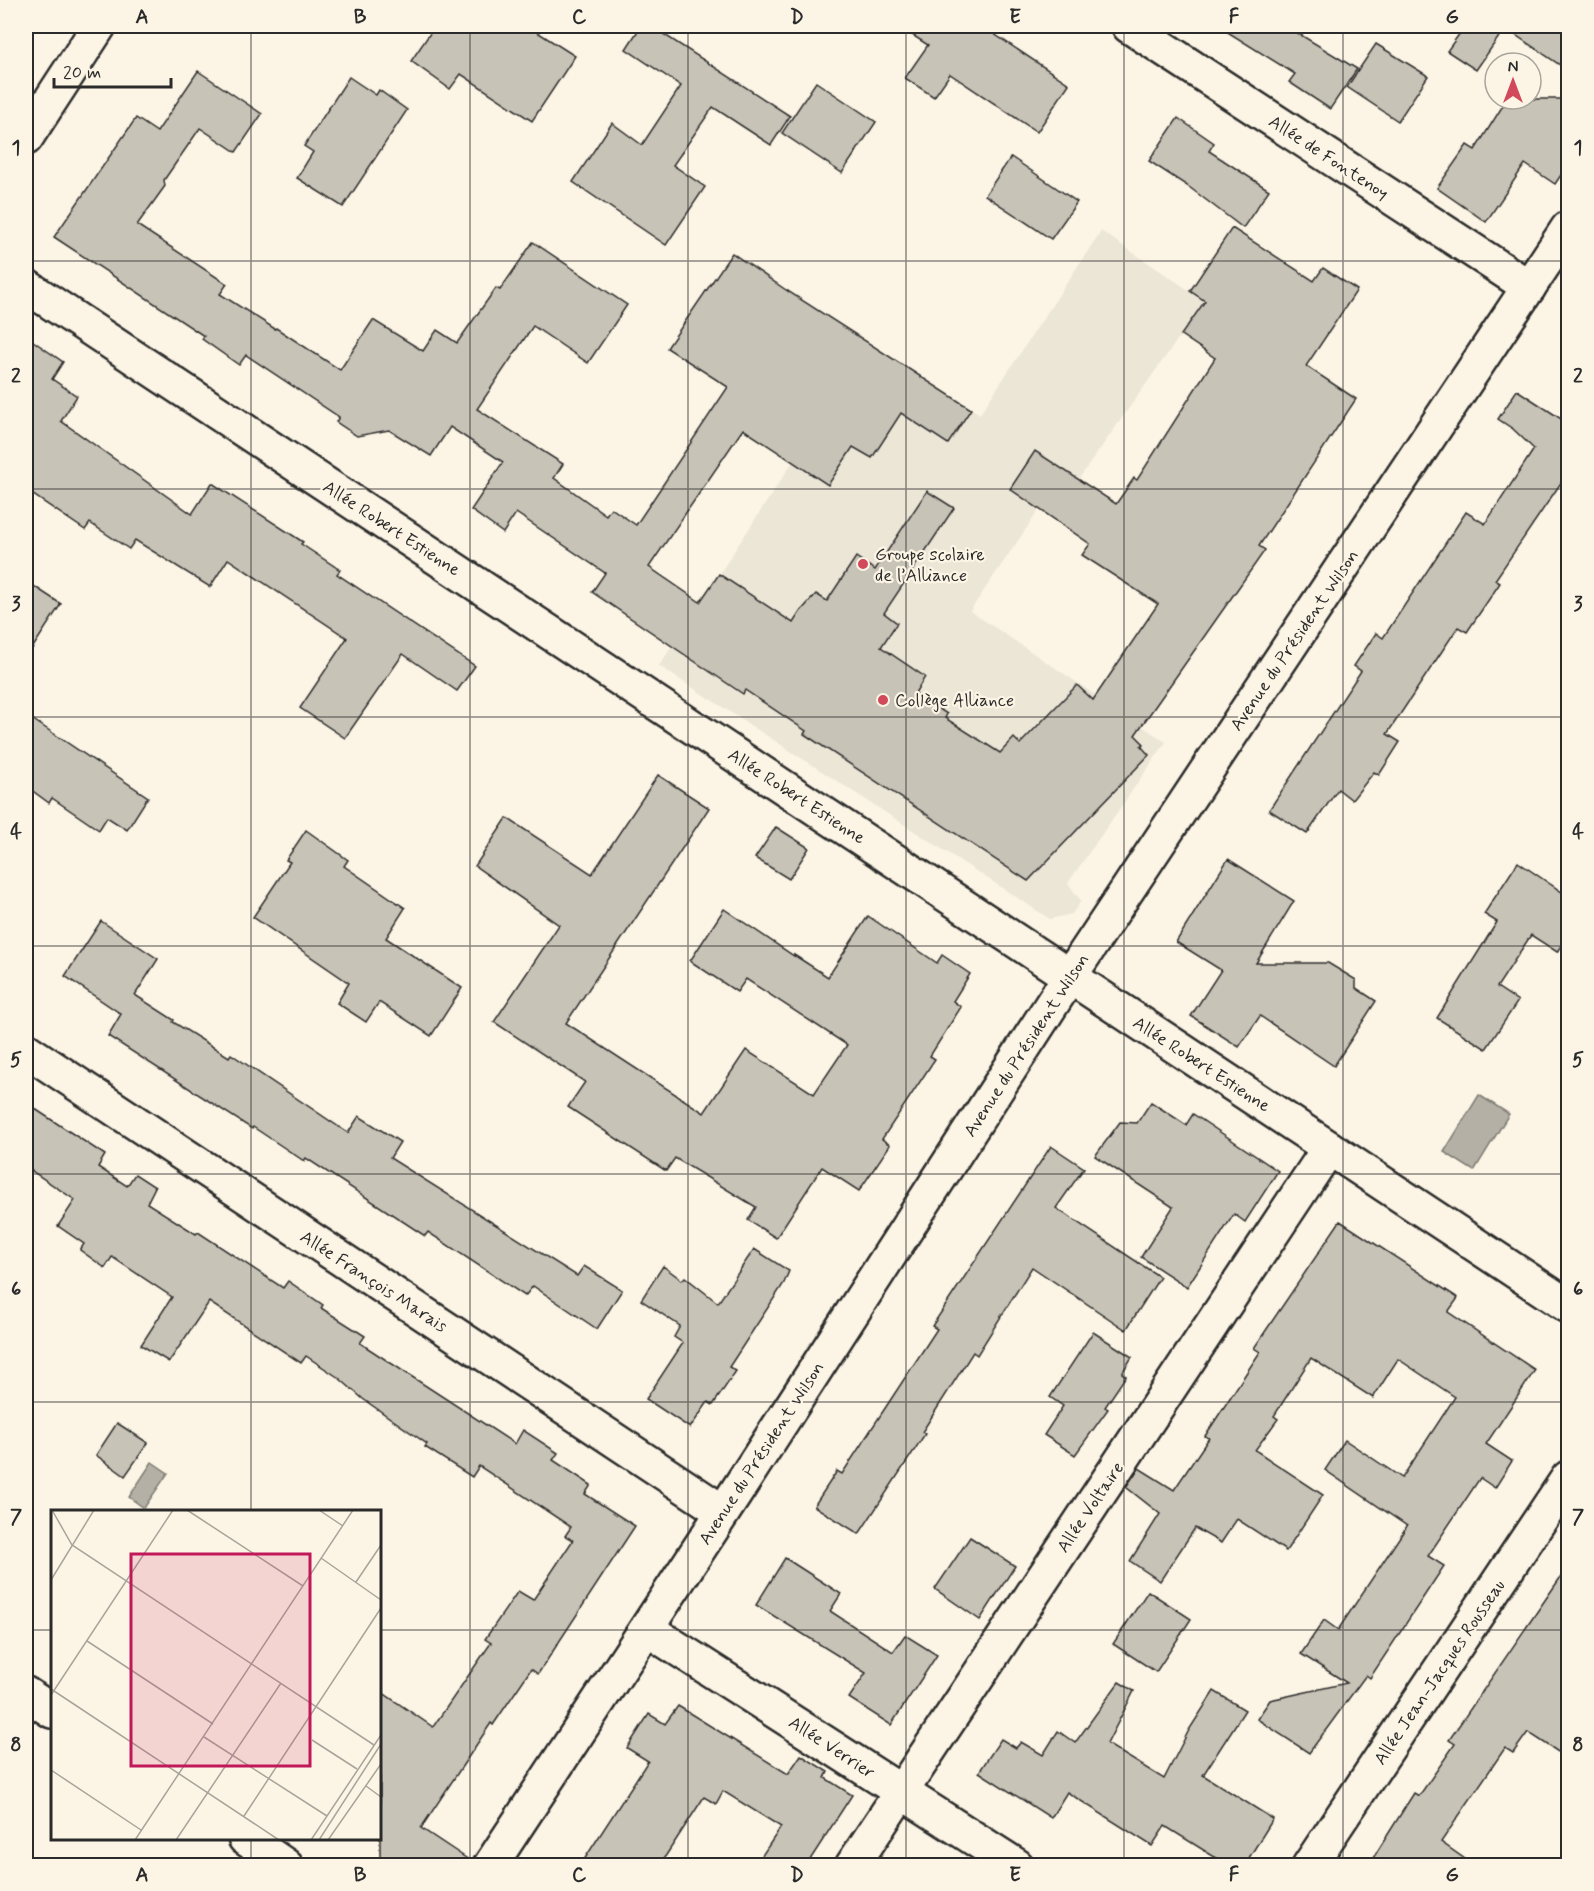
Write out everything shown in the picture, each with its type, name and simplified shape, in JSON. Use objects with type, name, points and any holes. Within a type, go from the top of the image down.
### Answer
[{"type":"street","points":[[26,138],[99,26]]},
{"type":"street","name":"Allée de Fontenoy","points":[[1130,26],[1529,287]]},
{"type":"street","name":"Avenue du Président Wilson","points":[[490,1866],[723,1512],[1070,976],[1569,228]]},
{"type":"street","name":"Allée Robert Estienne","points":[[26,286],[1569,1306]]},
{"type":"street","name":"Allée François Marais","points":[[26,1050],[723,1512]]},
{"type":"street","name":"Allée Voltaire","points":[[852,1866],[1329,1148]]},
{"type":"street","name":"Allée Jean-Jacques Rousseau","points":[[1310,1866],[1569,1478]]},
{"type":"street","name":"Allée Verrier","points":[[646,1629],[1017,1866]]},
{"type":"street","points":[[26,1694],[51,1710]]},
{"type":"street","points":[[247,1840],[286,1866]]},
{"type":"shaded area","name":"Groupe scolaire de l’Alliance","points":[[1101,231],[1205,301],[1051,518],[1039,510],[970,611],[1166,742],[1068,883],[1081,901],[1072,914],[1050,919],[659,666],[870,344],[980,414]]},
{"type":"shaded area","points":[[1479,1095],[1509,1114],[1474,1171],[1444,1152]]},
{"type":"shaded area","points":[[152,1462],[168,1473],[144,1508],[129,1497]]},
{"type":"building","points":[[435,26],[528,26],[575,56],[532,121],[461,74],[450,89],[411,61]]},
{"type":"building","points":[[641,26],[651,26],[790,116],[771,145],[713,107],[673,165],[705,187],[666,245],[573,182],[612,123],[642,145],[681,86],[626,49]]},
{"type":"building","points":[[898,26],[982,26],[1069,84],[1037,132],[950,74],[934,97],[905,78],[928,45]]},
{"type":"building","points":[[1218,26],[1286,26],[1357,69],[1330,109],[1289,82],[1295,74]]},
{"type":"building","points":[[1465,26],[1569,26],[1569,71],[1543,54],[1543,51],[1539,51],[1505,28],[1489,51],[1483,51],[1483,60],[1476,70],[1447,51]]},
{"type":"building","points":[[1376,44],[1428,76],[1398,121],[1347,87]]},
{"type":"building","points":[[198,71],[262,114],[236,152],[200,128],[164,180],[165,186],[137,225],[227,284],[220,294],[340,370],[373,320],[423,351],[437,330],[457,343],[496,288],[500,290],[533,242],[627,305],[588,363],[533,326],[477,409],[563,464],[554,478],[606,515],[611,508],[636,525],[728,387],[667,348],[732,253],[971,409],[948,444],[901,413],[872,458],[853,447],[828,485],[743,429],[649,567],[700,602],[719,574],[793,623],[816,594],[827,601],[856,557],[875,570],[927,491],[954,508],[884,613],[897,623],[881,647],[925,677],[915,693],[947,714],[945,718],[1000,753],[1014,738],[1020,744],[1077,685],[1093,700],[1158,604],[1082,555],[1090,544],[1010,489],[1035,451],[1116,504],[1134,478],[1137,480],[1215,358],[1181,335],[1205,301],[1190,291],[1232,228],[1314,281],[1323,268],[1357,290],[1306,366],[1356,399],[1259,546],[1265,550],[1135,735],[1144,744],[1141,746],[1149,755],[1028,881],[804,734],[806,731],[745,690],[743,694],[592,592],[605,573],[516,513],[503,533],[471,510],[503,462],[450,427],[431,456],[389,430],[357,436],[336,422],[339,417],[246,355],[239,365],[202,339],[204,336],[54,237],[136,118],[157,132]]},
{"type":"building","points":[[349,77],[376,95],[379,90],[407,110],[343,207],[297,178],[313,152],[304,146]]},
{"type":"building","points":[[816,82],[876,122],[842,173],[782,133]]},
{"type":"building","points":[[1543,99],[1569,99],[1569,163],[1555,184],[1525,164],[1486,222],[1437,188],[1467,145],[1475,150],[1499,111],[1543,111]]},
{"type":"building","points":[[1178,118],[1214,143],[1209,151],[1269,190],[1243,228],[1189,187],[1149,161]]},
{"type":"building","points":[[1011,157],[1077,202],[1051,239],[985,195]]},
{"type":"building","points":[[26,336],[63,362],[52,379],[77,396],[61,421],[192,514],[212,483],[303,542],[301,544],[340,570],[337,574],[475,666],[457,691],[403,654],[345,738],[300,708],[347,638],[228,559],[210,587],[135,540],[129,549],[90,523],[85,530],[26,490]]},
{"type":"building","points":[[1517,390],[1569,424],[1569,471],[1495,580],[1500,583],[1467,632],[1458,627],[1387,734],[1400,742],[1379,775],[1374,772],[1352,800],[1338,789],[1307,834],[1269,810],[1361,671],[1354,666],[1376,633],[1383,638],[1466,512],[1485,524],[1534,449],[1513,429],[1498,419]]},
{"type":"building","points":[[26,581],[61,604],[26,658]]},
{"type":"building","points":[[26,715],[148,797],[127,830],[107,817],[99,830],[52,798],[49,803],[26,786]]},
{"type":"building","points":[[658,775],[709,808],[566,1023],[704,1113],[746,1050],[814,1094],[847,1045],[746,979],[737,992],[690,961],[724,909],[828,977],[868,916],[937,963],[942,955],[970,974],[953,1001],[961,1007],[930,1056],[935,1059],[882,1139],[890,1145],[859,1191],[822,1167],[776,1238],[748,1220],[756,1207],[675,1158],[666,1171],[568,1107],[585,1082],[494,1022],[559,925],[475,866],[507,818],[592,874]]},
{"type":"building","points":[[776,827],[809,848],[789,879],[755,858]]},
{"type":"building","points":[[306,830],[348,860],[344,866],[405,908],[386,938],[462,988],[431,1036],[379,1002],[366,1022],[337,1003],[349,983],[253,917],[290,862],[286,860]]},
{"type":"building","points":[[1228,859],[1294,901],[1256,963],[1328,963],[1356,980],[1356,988],[1376,1001],[1334,1066],[1260,1016],[1239,1047],[1191,1016],[1221,970],[1176,942]]},
{"type":"building","points":[[1518,862],[1569,897],[1569,933],[1557,952],[1531,935],[1497,987],[1518,1001],[1486,1049],[1437,1018],[1497,922],[1484,914]]},
{"type":"building","points":[[101,921],[158,959],[135,995],[174,1020],[173,1022],[229,1057],[231,1054],[348,1133],[359,1116],[400,1142],[390,1158],[577,1276],[584,1266],[622,1290],[597,1329],[533,1286],[525,1296],[428,1232],[425,1236],[306,1158],[304,1161],[253,1127],[252,1129],[108,1036],[121,1014],[65,976]]},
{"type":"building","points":[[1151,1102],[1186,1125],[1193,1114],[1278,1171],[1245,1222],[1234,1214],[1187,1287],[1141,1257],[1173,1207],[1095,1156],[1120,1122],[1137,1123]]},
{"type":"building","points":[[26,1103],[105,1155],[98,1167],[127,1186],[135,1174],[155,1187],[147,1203],[196,1234],[198,1232],[283,1288],[288,1281],[323,1305],[321,1308],[365,1336],[360,1343],[515,1444],[523,1430],[558,1453],[553,1460],[591,1485],[585,1494],[635,1526],[538,1674],[531,1669],[493,1725],[491,1723],[421,1828],[472,1862],[471,1866],[380,1866],[381,1692],[433,1727],[491,1643],[485,1639],[518,1591],[533,1600],[573,1540],[565,1536],[571,1527],[479,1466],[472,1477],[425,1447],[427,1444],[306,1356],[301,1363],[209,1302],[169,1362],[141,1345],[172,1297],[112,1257],[105,1268],[80,1250],[84,1244],[58,1226],[75,1200],[26,1167]]},
{"type":"building","points":[[1051,1146],[1084,1168],[1056,1208],[1160,1277],[1126,1330],[1032,1267],[977,1355],[973,1352],[922,1432],[925,1434],[859,1534],[814,1506],[837,1471],[842,1474],[937,1329],[932,1326]]},
{"type":"building","points":[[1340,1221],[1458,1298],[1448,1312],[1535,1370],[1486,1444],[1512,1461],[1495,1488],[1480,1478],[1428,1556],[1444,1566],[1370,1678],[1366,1675],[1309,1753],[1257,1719],[1270,1700],[1347,1683],[1301,1654],[1324,1620],[1338,1630],[1407,1526],[1325,1470],[1345,1440],[1402,1478],[1455,1397],[1398,1359],[1373,1398],[1311,1358],[1274,1416],[1278,1419],[1255,1450],[1323,1495],[1286,1551],[1237,1519],[1221,1543],[1195,1528],[1160,1581],[1130,1561],[1160,1514],[1126,1487],[1139,1468],[1174,1490],[1209,1438],[1205,1436],[1260,1352],[1254,1348]]},
{"type":"building","points":[[754,1249],[789,1271],[784,1283],[729,1367],[736,1371],[713,1405],[708,1402],[690,1428],[646,1399],[683,1343],[674,1337],[680,1326],[641,1300],[663,1266],[682,1280],[685,1277],[718,1303]]},
{"type":"building","points":[[1093,1332],[1132,1357],[1122,1373],[1126,1376],[1105,1407],[1108,1409],[1075,1455],[1044,1435],[1063,1406],[1050,1397]]},
{"type":"building","points":[[117,1423],[148,1443],[125,1476],[96,1455]]},
{"type":"building","points":[[970,1537],[1015,1566],[980,1620],[935,1589]]},
{"type":"building","points":[[785,1558],[841,1594],[830,1611],[893,1652],[905,1635],[937,1655],[891,1725],[849,1698],[866,1673],[756,1605]]},
{"type":"building","points":[[1569,1565],[1569,1759],[1528,1732],[1513,1753],[1505,1748],[1441,1842],[1475,1866],[1368,1866],[1414,1793],[1419,1796],[1455,1744],[1449,1740]]},
{"type":"building","points":[[1148,1591],[1191,1619],[1156,1672],[1113,1644]]},
{"type":"building","points":[[1119,1682],[1134,1691],[1107,1744],[1164,1779],[1189,1730],[1214,1691],[1245,1710],[1203,1775],[1273,1819],[1244,1866],[1229,1866],[1165,1826],[1152,1846],[1067,1792],[1051,1818],[979,1772],[1001,1739],[1016,1748],[1021,1742],[1043,1755],[1058,1731],[1075,1743]]},
{"type":"building","points":[[678,1706],[788,1774],[801,1755],[828,1772],[825,1778],[852,1795],[806,1866],[755,1866],[781,1827],[723,1791],[716,1804],[704,1797],[659,1866],[580,1866],[648,1761],[627,1748],[649,1714],[665,1724]]},
{"type":"place","name":"Groupe scolaire de l’Alliance","points":[[863,564]]},
{"type":"place","name":"Collège Alliance","points":[[883,700]]}]
